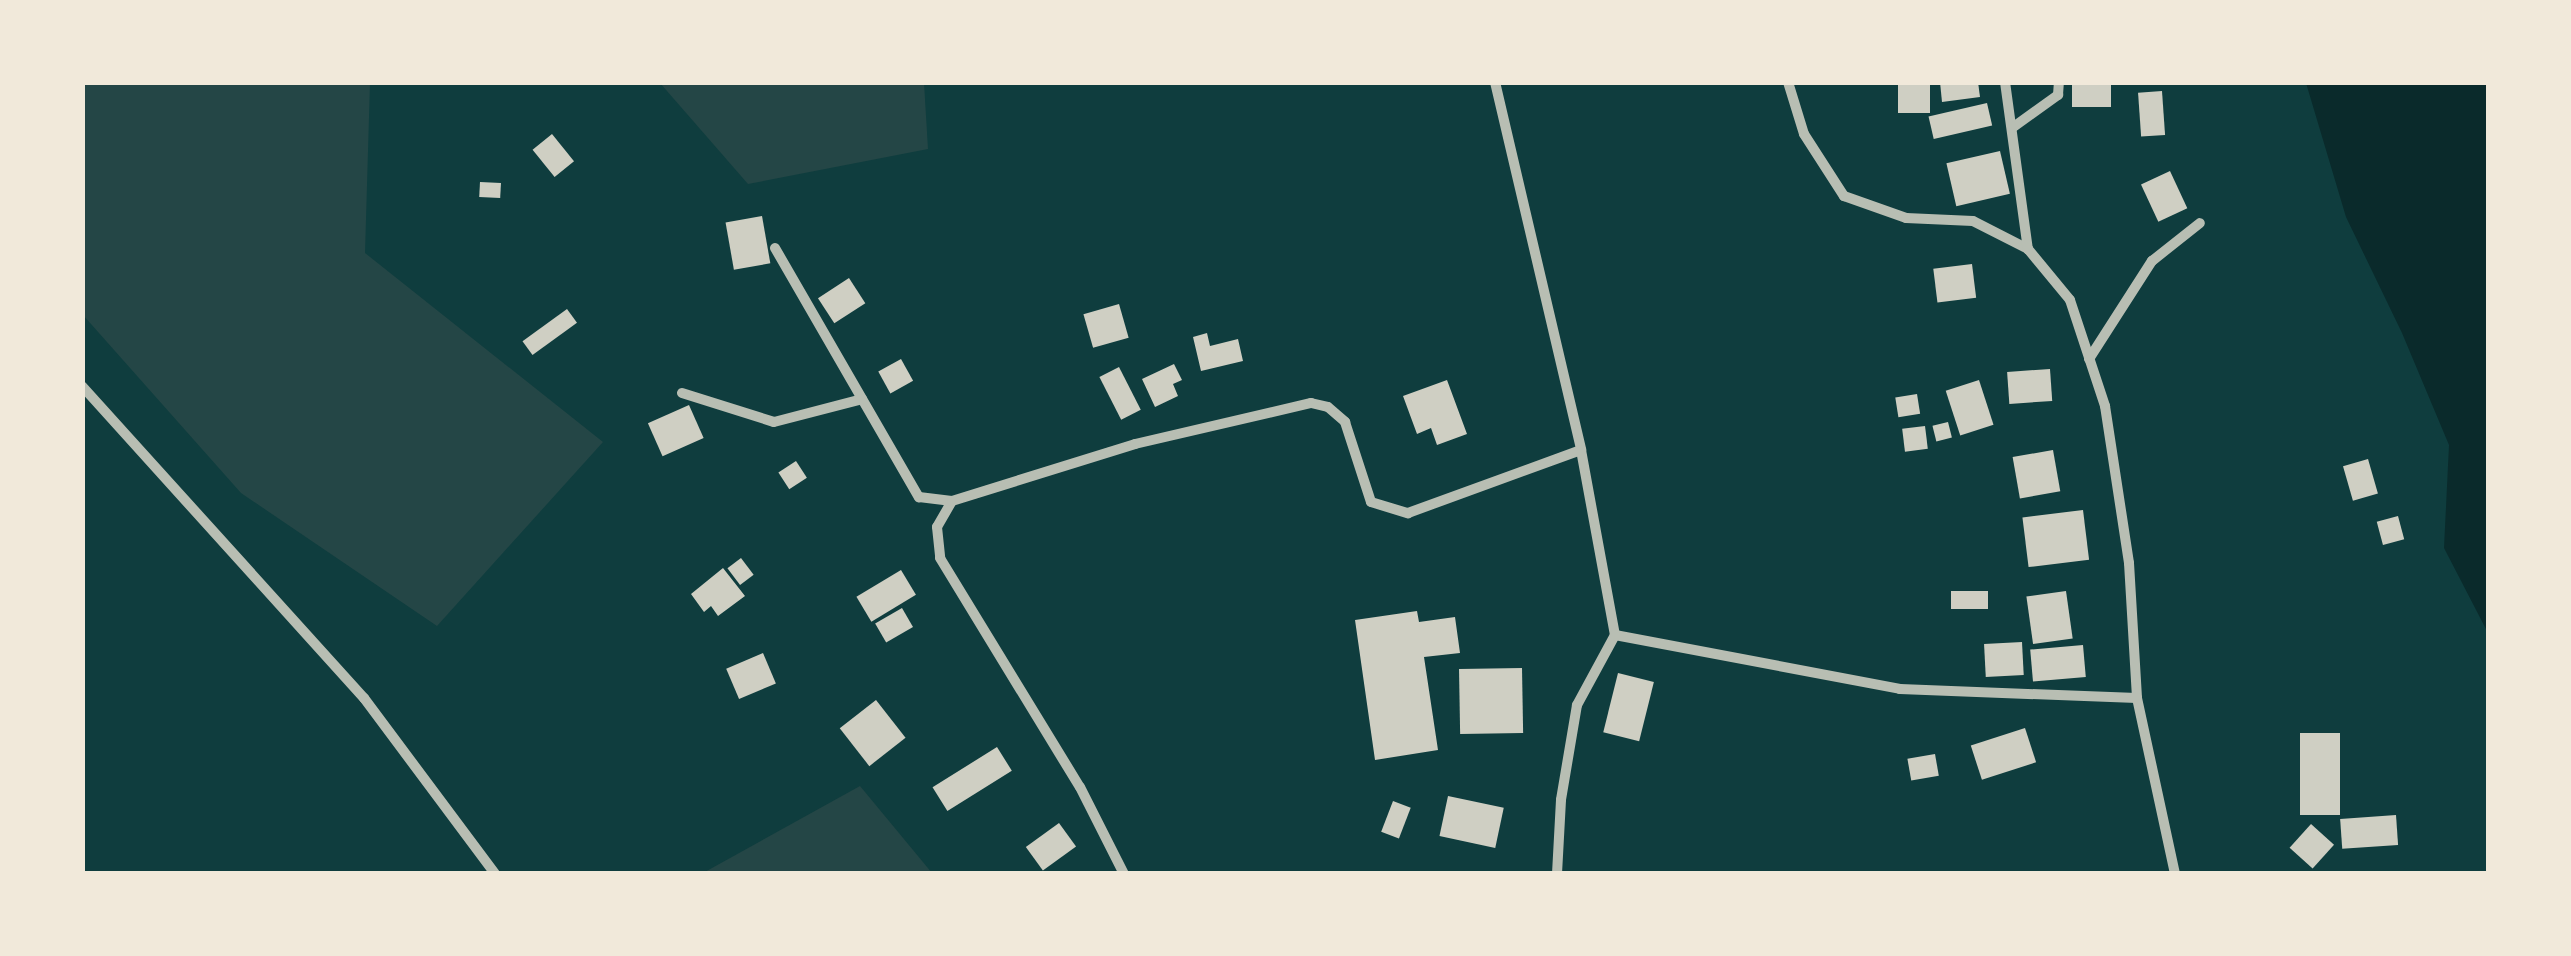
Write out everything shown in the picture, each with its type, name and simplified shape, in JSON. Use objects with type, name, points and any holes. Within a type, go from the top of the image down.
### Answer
[{"type":"street","points":[[1495,82],[1581,450],[1615,635],[1577,705],[1561,800],[1557,874]]},
{"type":"street","points":[[1788,82],[1804,134],[1844,196],[1906,218],[1973,221],[2028,249],[2070,300],[2105,406],[2129,563],[2137,698],[2176,874]]},
{"type":"street","points":[[2005,82],[2028,249]]},
{"type":"street","points":[[2012,128],[2058,94],[2059,82]]},
{"type":"street","points":[[2089,359],[2152,261],[2200,223]]},
{"type":"street","points":[[775,248],[919,497],[952,501],[1135,444],[1310,403],[1328,406],[1345,422],[1371,502],[1408,513],[1581,450]]},
{"type":"street","points":[[82,386],[364,698],[495,874]]},
{"type":"street","points":[[682,393],[774,422],[862,399]]},
{"type":"street","points":[[952,501],[936,527],[940,558],[1080,787],[1124,874]]},
{"type":"street","points":[[1615,635],[1900,690],[2137,698]]},
{"type":"shaded area","points":[[82,83],[370,83],[365,253],[603,442],[437,626],[241,493],[83,315]]},
{"type":"shaded area","points":[[660,83],[924,83],[928,149],[748,184]]},
{"type":"shaded area","points":[[2306,83],[2488,83],[2488,633],[2444,548],[2449,445],[2402,333],[2346,217]]},
{"type":"shaded area","points":[[860,786],[932,873],[703,873]]},
{"type":"building","points":[[1898,82],[1930,82],[1930,113],[1898,113]]},
{"type":"building","points":[[1940,82],[1978,82],[1980,97],[1942,102]]},
{"type":"building","points":[[2072,82],[2111,82],[2111,107],[2072,107]]},
{"type":"building","points":[[2162,91],[2165,135],[2141,137],[2138,93]]},
{"type":"building","points":[[1987,103],[1992,125],[1934,139],[1929,116]]},
{"type":"building","points":[[552,134],[574,161],[555,177],[533,150]]},
{"type":"building","points":[[2000,151],[2010,194],[1956,206],[1946,163]]},
{"type":"building","points":[[2170,171],[2187,208],[2158,222],[2141,185]]},
{"type":"building","points":[[480,182],[501,183],[500,198],[479,197]]},
{"type":"building","points":[[762,216],[770,263],[734,270],[726,222]]},
{"type":"building","points":[[1972,264],[1976,298],[1937,302],[1933,269]]},
{"type":"building","points":[[849,278],[865,303],[834,323],[818,298]]},
{"type":"building","points":[[1119,304],[1129,338],[1093,348],[1083,314]]},
{"type":"building","points":[[567,309],[577,323],[532,355],[523,341]]},
{"type":"building","points":[[1207,333],[1210,346],[1238,339],[1243,361],[1201,371],[1193,337]]},
{"type":"building","points":[[901,359],[913,381],[890,393],[878,372]]},
{"type":"building","points":[[1174,364],[1182,380],[1173,384],[1178,396],[1155,407],[1142,379]]},
{"type":"building","points":[[1119,367],[1141,410],[1121,420],[1099,377]]},
{"type":"building","points":[[2050,369],[2052,401],[2009,404],[2007,372]]},
{"type":"building","points":[[1447,380],[1467,434],[1437,445],[1431,428],[1417,434],[1403,396]]},
{"type":"building","points":[[1979,380],[1994,425],[1960,436],[1946,391]]},
{"type":"building","points":[[1917,394],[1920,414],[1898,417],[1895,397]]},
{"type":"building","points":[[689,405],[704,438],[663,456],[648,423]]},
{"type":"building","points":[[1948,422],[1952,438],[1936,441],[1932,426]]},
{"type":"building","points":[[1925,426],[1928,449],[1905,452],[1902,429]]},
{"type":"building","points":[[2053,450],[2060,491],[2020,498],[2013,457]]},
{"type":"building","points":[[2368,459],[2378,494],[2353,501],[2343,466]]},
{"type":"building","points":[[796,461],[807,478],[789,489],[778,472]]},
{"type":"building","points":[[2083,510],[2089,560],[2029,567],[2022,517]]},
{"type":"building","points":[[2398,516],[2404,539],[2383,545],[2377,522]]},
{"type":"building","points":[[741,558],[754,575],[740,585],[727,568]]},
{"type":"building","points":[[723,568],[745,596],[718,616],[711,606],[704,612],[691,594]]},
{"type":"building","points":[[901,570],[916,595],[871,622],[856,597]]},
{"type":"building","points":[[1951,591],[1988,591],[1988,609],[1951,609]]},
{"type":"building","points":[[2066,591],[2073,639],[2033,644],[2026,597]]},
{"type":"building","points":[[902,608],[913,627],[886,643],[875,624]]},
{"type":"building","points":[[1417,611],[1419,622],[1455,617],[1460,653],[1424,657],[1438,750],[1375,760],[1355,620]]},
{"type":"building","points":[[2022,642],[2024,675],[1986,677],[1984,644]]},
{"type":"building","points":[[2083,645],[2086,677],[2033,681],[2030,650]]},
{"type":"building","points":[[763,653],[776,683],[739,699],[726,669]]},
{"type":"building","points":[[1522,668],[1523,733],[1460,734],[1459,669]]},
{"type":"building","points":[[1618,673],[1654,682],[1639,741],[1603,732]]},
{"type":"building","points":[[876,700],[906,738],[869,766],[840,728]]},
{"type":"building","points":[[2025,728],[2036,762],[1982,780],[1971,746]]},
{"type":"building","points":[[2300,733],[2340,733],[2340,815],[2300,815]]},
{"type":"building","points":[[997,747],[1012,771],[947,811],[933,787]]},
{"type":"building","points":[[1935,754],[1939,776],[1911,781],[1907,759]]},
{"type":"building","points":[[1448,796],[1504,808],[1495,848],[1439,836]]},
{"type":"building","points":[[1393,801],[1411,808],[1399,839],[1381,832]]},
{"type":"building","points":[[2396,815],[2398,845],[2342,849],[2340,819]]},
{"type":"building","points":[[1059,823],[1076,846],[1043,871],[1026,847]]},
{"type":"building","points":[[2311,824],[2334,845],[2313,869],[2290,848]]}]
